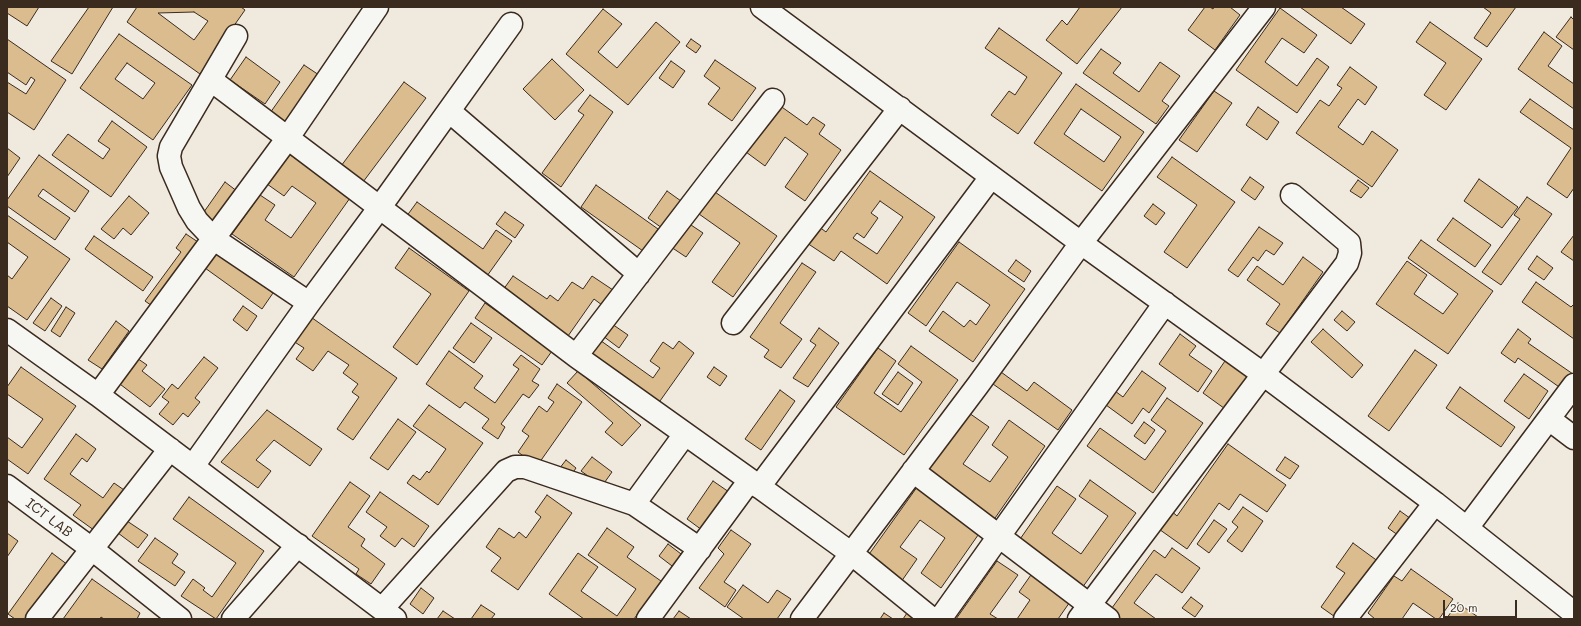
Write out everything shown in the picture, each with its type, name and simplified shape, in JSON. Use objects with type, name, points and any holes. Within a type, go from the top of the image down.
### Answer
[{"type":"street","points":[[98,395],[288,138],[377,7]]},
{"type":"street","points":[[762,7],[1081,243],[1263,374],[1435,503],[1574,613]]},
{"type":"street","points":[[802,619],[852,554],[1081,243],[1264,7]]},
{"type":"street","points":[[193,466],[511,24]]},
{"type":"street","points":[[236,36],[171,147],[169,156],[171,167],[189,208],[197,221],[214,239],[309,303]]},
{"type":"street","points":[[211,80],[576,356],[852,554],[932,619]]},
{"type":"street","points":[[576,356],[773,100]]},
{"type":"street","points":[[733,323],[900,108]]},
{"type":"street","points":[[449,111],[639,274]]},
{"type":"street","points":[[648,619],[700,549],[755,483],[991,176]]},
{"type":"street","points":[[1084,612],[1347,263],[1350,253],[1349,243],[1292,195]]},
{"type":"street","points":[[940,619],[1165,303]]},
{"type":"street","points":[[9,336],[98,395],[389,614],[506,471],[516,467],[525,467],[634,504],[700,549]]},
{"type":"street","points":[[1467,528],[1574,385]]},
{"type":"street","points":[[1549,419],[1574,438]]},
{"type":"street","points":[[634,504],[685,434]]},
{"type":"street","points":[[37,619],[170,449]]},
{"type":"street","points":[[913,471],[1000,536],[1084,612],[1108,619]]},
{"type":"street","name":"ICT LAB","points":[[11,496],[92,549],[180,619]]},
{"type":"street","points":[[1345,619],[1435,503]]},
{"type":"street","points":[[232,619],[298,545]]},
{"type":"building","points":[[7,7],[39,7],[27,26],[7,13]]},
{"type":"building","points":[[89,7],[113,7],[72,74],[51,61]]},
{"type":"building","points":[[137,7],[241,7],[245,10],[200,74],[127,22]],"holes":[[[194,12],[208,21],[194,40],[158,13]]]},
{"type":"building","points":[[1080,7],[1122,7],[1077,64],[1046,40],[1062,20],[1067,25]]},
{"type":"building","points":[[1205,7],[1210,7],[1213,9],[1214,7],[1230,7],[1240,15],[1215,50],[1188,30]]},
{"type":"building","points":[[1300,7],[1341,7],[1365,24],[1351,44]]},
{"type":"building","points":[[1483,7],[1516,7],[1487,47],[1474,38],[1491,13]]},
{"type":"building","points":[[1280,8],[1317,35],[1304,53],[1282,38],[1265,62],[1297,86],[1317,58],[1329,67],[1297,113],[1236,70]]},
{"type":"building","points":[[603,9],[622,24],[598,52],[617,68],[656,22],[680,42],[628,105],[566,54]]},
{"type":"building","points":[[1571,17],[1574,20],[1574,50],[1556,37]]},
{"type":"building","points":[[1430,22],[1482,59],[1446,110],[1424,95],[1446,63],[1416,42]]},
{"type":"building","points":[[999,28],[1062,73],[1018,134],[991,115],[1009,91],[1015,95],[1027,77],[985,48]]},
{"type":"building","points":[[1544,32],[1562,46],[1548,66],[1574,84],[1574,109],[1518,69]]},
{"type":"building","points":[[119,34],[192,85],[153,140],[80,88]],"holes":[[[127,63],[155,83],[143,99],[115,79]]]},
{"type":"building","points":[[7,39],[66,80],[34,130],[7,112],[7,82],[26,94],[35,80],[31,77],[26,85],[7,72]]},
{"type":"building","points":[[691,39],[701,46],[696,53],[686,46]]},
{"type":"building","points":[[1101,49],[1121,63],[1113,73],[1139,92],[1160,62],[1180,76],[1162,101],[1169,106],[1156,124],[1083,73]]},
{"type":"building","points":[[246,57],[280,82],[265,104],[230,80]]},
{"type":"building","points":[[552,59],[584,90],[555,120],[523,89]]},
{"type":"building","points":[[715,60],[756,88],[732,121],[708,104],[720,88],[704,76]]},
{"type":"building","points":[[671,61],[685,71],[673,88],[659,78]]},
{"type":"building","points":[[304,65],[319,75],[285,124],[270,113]]},
{"type":"building","points":[[1350,67],[1377,87],[1365,105],[1358,99],[1338,127],[1363,145],[1372,131],[1398,150],[1372,187],[1296,133],[1320,100],[1329,106],[1342,88],[1337,85]]},
{"type":"building","points":[[404,82],[426,98],[363,182],[341,166]]},
{"type":"building","points":[[1076,84],[1144,132],[1102,191],[1034,143]],"holes":[[[1081,109],[1121,137],[1104,162],[1064,134]]]},
{"type":"building","points":[[1214,91],[1232,103],[1197,152],[1179,140]]},
{"type":"building","points":[[590,95],[613,112],[561,187],[542,173],[584,115],[578,111]]},
{"type":"building","points":[[1530,99],[1574,130],[1574,188],[1567,198],[1547,184],[1571,148],[1520,112]]},
{"type":"building","points":[[779,105],[807,125],[813,117],[825,125],[819,134],[841,150],[805,201],[785,187],[808,154],[785,137],[765,166],[746,152]]},
{"type":"building","points":[[1258,107],[1279,122],[1267,140],[1246,125]]},
{"type":"building","points":[[112,121],[147,147],[111,197],[52,155],[68,134],[103,159],[110,149],[98,141]]},
{"type":"building","points":[[7,148],[20,158],[7,177]]},
{"type":"building","points":[[289,154],[350,198],[294,277],[232,234],[260,195],[275,205],[265,220],[291,238],[316,203],[292,186],[284,196],[267,184]]},
{"type":"building","points":[[39,155],[89,191],[75,212],[43,189],[38,196],[70,218],[55,240],[7,206],[7,200]]},
{"type":"building","points":[[1172,157],[1235,202],[1187,268],[1164,252],[1197,205],[1157,177]]},
{"type":"building","points":[[870,171],[935,217],[887,284],[841,251],[834,261],[807,243],[818,226],[826,232]],"holes":[[[880,201],[903,217],[877,254],[853,238],[857,233],[864,238],[878,218],[871,213]]]},
{"type":"building","points":[[1250,177],[1264,187],[1255,200],[1241,190]]},
{"type":"building","points":[[1479,179],[1518,207],[1502,228],[1464,201]]},
{"type":"building","points":[[1358,180],[1369,188],[1361,198],[1350,191]]},
{"type":"building","points":[[225,182],[242,195],[216,232],[199,219]]},
{"type":"building","points":[[596,185],[658,229],[643,251],[581,207]]},
{"type":"building","points":[[667,191],[681,201],[662,228],[648,218]]},
{"type":"building","points":[[715,192],[777,236],[733,297],[712,282],[740,243],[699,214]]},
{"type":"building","points":[[129,196],[149,213],[131,235],[123,228],[114,239],[101,229]]},
{"type":"building","points":[[1527,197],[1552,214],[1501,285],[1482,272],[1520,219],[1514,215]]},
{"type":"building","points":[[417,202],[483,249],[496,230],[512,241],[487,276],[406,217]]},
{"type":"building","points":[[1153,204],[1165,213],[1156,225],[1144,216]]},
{"type":"building","points":[[505,212],[524,225],[515,238],[496,224]]},
{"type":"building","points":[[7,215],[70,259],[27,320],[7,306],[7,275],[12,279],[28,257],[7,242]]},
{"type":"building","points":[[1453,218],[1491,245],[1475,267],[1437,240]]},
{"type":"building","points":[[688,223],[703,233],[686,257],[671,247]]},
{"type":"building","points":[[1259,227],[1283,243],[1274,255],[1266,250],[1258,261],[1253,257],[1238,277],[1228,270]]},
{"type":"building","points":[[186,234],[204,246],[158,310],[145,301],[181,252],[176,248]]},
{"type":"building","points":[[1574,235],[1574,261],[1561,252]]},
{"type":"building","points":[[94,236],[153,277],[143,291],[85,249]]},
{"type":"building","points":[[1421,240],[1493,291],[1448,354],[1376,304],[1407,261],[1427,275],[1414,294],[1443,314],[1458,294],[1408,258]]},
{"type":"building","points":[[959,242],[1025,289],[973,362],[929,331],[943,311],[964,327],[970,320],[976,325],[990,305],[957,282],[926,326],[908,313]]},
{"type":"building","points":[[409,248],[469,291],[417,365],[393,347],[431,294],[395,268]]},
{"type":"building","points":[[216,252],[273,293],[262,309],[205,268]]},
{"type":"building","points":[[1537,256],[1553,268],[1544,280],[1528,269]]},
{"type":"building","points":[[1303,257],[1323,272],[1280,333],[1266,324],[1280,304],[1247,280],[1257,266],[1283,285]]},
{"type":"building","points":[[1016,260],[1031,271],[1024,282],[1008,271]]},
{"type":"building","points":[[802,263],[816,272],[780,323],[802,339],[781,368],[764,357],[769,350],[750,337]]},
{"type":"building","points":[[513,276],[547,299],[550,295],[558,301],[572,282],[583,289],[592,276],[613,290],[602,305],[594,299],[568,336],[503,290]]},
{"type":"building","points":[[1536,282],[1571,307],[1574,304],[1574,339],[1522,302]]},
{"type":"building","points":[[51,298],[62,306],[45,331],[33,323]]},
{"type":"building","points":[[485,303],[552,351],[542,365],[475,318]]},
{"type":"building","points":[[243,306],[257,316],[247,331],[233,320]]},
{"type":"building","points":[[66,307],[75,313],[60,337],[51,331]]},
{"type":"building","points":[[1342,311],[1355,322],[1347,331],[1334,320]]},
{"type":"building","points":[[308,315],[397,378],[353,440],[337,429],[359,397],[352,392],[358,384],[343,373],[349,365],[328,351],[313,371],[296,359],[304,348],[290,339]]},
{"type":"building","points":[[116,321],[129,331],[102,369],[88,360]]},
{"type":"building","points":[[471,323],[492,338],[474,363],[453,348]]},
{"type":"building","points":[[612,324],[628,335],[619,348],[603,336]]},
{"type":"building","points":[[819,328],[839,343],[808,387],[793,378],[816,345],[810,341]]},
{"type":"building","points":[[1323,329],[1363,365],[1352,378],[1311,342]]},
{"type":"building","points":[[1518,329],[1531,339],[1528,343],[1573,374],[1562,389],[1518,358],[1515,363],[1501,353]]},
{"type":"building","points":[[1180,334],[1196,346],[1189,355],[1212,371],[1198,392],[1159,364]]},
{"type":"building","points":[[597,338],[653,378],[660,368],[650,361],[663,342],[673,349],[679,341],[694,353],[655,408],[583,357]]},
{"type":"building","points":[[911,346],[958,380],[904,455],[836,407],[878,348],[896,361],[874,393],[901,412],[922,382],[898,364]]},
{"type":"building","points":[[1415,350],[1437,365],[1389,431],[1368,416]]},
{"type":"building","points":[[449,351],[483,376],[474,388],[495,403],[519,369],[513,365],[521,355],[540,369],[532,381],[539,385],[529,398],[523,394],[501,424],[505,427],[498,439],[482,428],[489,419],[465,402],[460,408],[426,384]]},
{"type":"building","points":[[131,354],[147,365],[142,371],[165,389],[150,407],[112,378]]},
{"type":"building","points":[[204,357],[218,368],[195,398],[200,402],[188,417],[183,413],[173,425],[159,414],[169,402],[162,397],[172,384],[178,389]]},
{"type":"building","points":[[1225,361],[1251,379],[1228,411],[1203,393]]},
{"type":"building","points":[[21,367],[76,406],[28,474],[7,459],[7,437],[22,448],[43,419],[7,394],[7,387]]},
{"type":"building","points":[[714,367],[727,376],[720,386],[707,377]]},
{"type":"building","points":[[578,371],[641,425],[622,446],[605,432],[613,423],[567,383]]},
{"type":"building","points":[[1142,371],[1166,388],[1149,413],[1143,408],[1132,424],[1106,405],[1115,391],[1123,397]]},
{"type":"building","points":[[898,372],[913,383],[898,405],[882,394]]},
{"type":"building","points":[[1001,372],[1027,391],[1034,382],[1072,410],[1058,430],[993,384]]},
{"type":"building","points":[[1524,374],[1548,391],[1529,419],[1504,401]]},
{"type":"building","points":[[557,384],[582,402],[537,466],[518,452],[529,436],[522,431],[539,406],[547,412],[554,402],[548,398]]},
{"type":"building","points":[[1460,387],[1515,427],[1501,447],[1446,408]]},
{"type":"building","points":[[780,390],[795,401],[761,450],[745,439]]},
{"type":"building","points":[[1167,398],[1203,423],[1153,493],[1087,446],[1100,428],[1145,460],[1166,431],[1151,420]]},
{"type":"building","points":[[429,405],[483,443],[438,505],[407,483],[413,475],[420,480],[427,471],[429,473],[446,449],[413,426]]},
{"type":"building","points":[[267,410],[322,449],[310,466],[274,440],[256,460],[271,471],[258,488],[221,462]]},
{"type":"building","points":[[969,413],[989,427],[963,464],[990,482],[1008,457],[992,445],[1009,420],[1045,446],[993,521],[926,473]]},
{"type":"building","points":[[398,419],[416,432],[388,470],[370,458]]},
{"type":"building","points":[[1144,422],[1155,430],[1145,444],[1134,436]]},
{"type":"building","points":[[76,434],[96,449],[87,462],[82,458],[70,474],[103,498],[114,483],[127,492],[98,533],[73,515],[81,505],[44,479]]},
{"type":"building","points":[[1228,444],[1286,485],[1267,512],[1240,494],[1229,510],[1219,503],[1187,549],[1156,527],[1169,509],[1177,516]]},
{"type":"building","points":[[592,457],[612,472],[602,486],[581,471]]},
{"type":"building","points":[[1285,457],[1299,466],[1290,479],[1276,470]]},
{"type":"building","points":[[566,460],[576,468],[570,477],[559,469]]},
{"type":"building","points":[[1090,480],[1136,513],[1082,588],[1018,542],[1057,486],[1076,499],[1052,533],[1081,554],[1108,516],[1079,496]]},
{"type":"building","points":[[713,481],[729,492],[702,530],[687,519]]},
{"type":"building","points":[[350,482],[370,496],[348,527],[365,539],[361,546],[385,564],[371,584],[356,574],[359,569],[312,536]]},
{"type":"building","points":[[920,483],[983,528],[941,588],[921,573],[945,538],[920,520],[900,547],[917,559],[901,582],[867,557]]},
{"type":"building","points":[[380,492],[429,526],[414,547],[402,538],[395,547],[380,536],[387,527],[366,512]]},
{"type":"building","points":[[547,495],[572,513],[518,590],[491,571],[501,558],[486,547],[499,528],[514,538],[519,532],[526,538],[541,517],[535,512]]},
{"type":"building","points":[[189,497],[264,551],[216,619],[181,596],[193,579],[205,588],[203,590],[212,597],[236,563],[173,519]]},
{"type":"building","points":[[1243,507],[1263,521],[1242,552],[1227,541],[1238,527],[1232,522]]},
{"type":"building","points":[[1400,511],[1414,521],[1402,538],[1388,528]]},
{"type":"building","points":[[1214,520],[1227,529],[1209,553],[1197,544]]},
{"type":"building","points":[[127,521],[148,535],[138,548],[118,533]]},
{"type":"building","points":[[607,528],[634,547],[627,557],[668,586],[648,614],[641,609],[634,619],[584,619],[549,594],[578,553],[598,567],[581,591],[617,616],[636,589],[588,555]]},
{"type":"building","points":[[731,530],[751,544],[724,582],[736,590],[725,607],[699,588],[724,554],[718,548]]},
{"type":"building","points":[[7,533],[18,541],[7,557]]},
{"type":"building","points":[[155,538],[178,554],[172,563],[185,572],[175,586],[138,561]]},
{"type":"building","points":[[1353,543],[1379,562],[1338,619],[1321,607],[1345,573],[1336,567]]},
{"type":"building","points":[[668,544],[685,557],[676,569],[659,556]]},
{"type":"building","points":[[1172,548],[1200,568],[1182,593],[1156,574],[1134,603],[1156,619],[1119,619],[1109,612],[1154,550],[1165,558]]},
{"type":"building","points":[[52,553],[68,565],[29,619],[15,619],[8,614]]},
{"type":"building","points":[[997,561],[1018,575],[990,614],[998,619],[956,619]]},
{"type":"building","points":[[1411,569],[1453,599],[1439,619],[1436,619],[1413,603],[1402,619],[1375,619],[1368,613],[1394,576],[1402,581]]},
{"type":"building","points":[[1033,572],[1072,599],[1058,619],[1017,619],[1030,600],[1019,592]]},
{"type":"building","points":[[92,579],[140,613],[137,619],[104,619],[101,617],[100,619],[63,619]]},
{"type":"building","points":[[743,585],[768,603],[777,590],[791,599],[777,619],[744,619],[727,607]]},
{"type":"building","points":[[421,588],[434,598],[423,614],[410,604]]},
{"type":"building","points":[[1191,597],[1203,606],[1195,617],[1182,608]]},
{"type":"building","points":[[1458,603],[1478,617],[1477,619],[1446,619]]},
{"type":"building","points":[[481,605],[495,614],[491,619],[471,619]]},
{"type":"building","points":[[909,610],[922,619],[903,619]]},
{"type":"building","points":[[443,611],[455,619],[437,619]]},
{"type":"building","points":[[679,611],[691,619],[673,619]]},
{"type":"building","points":[[884,613],[893,619],[880,619]]}]
